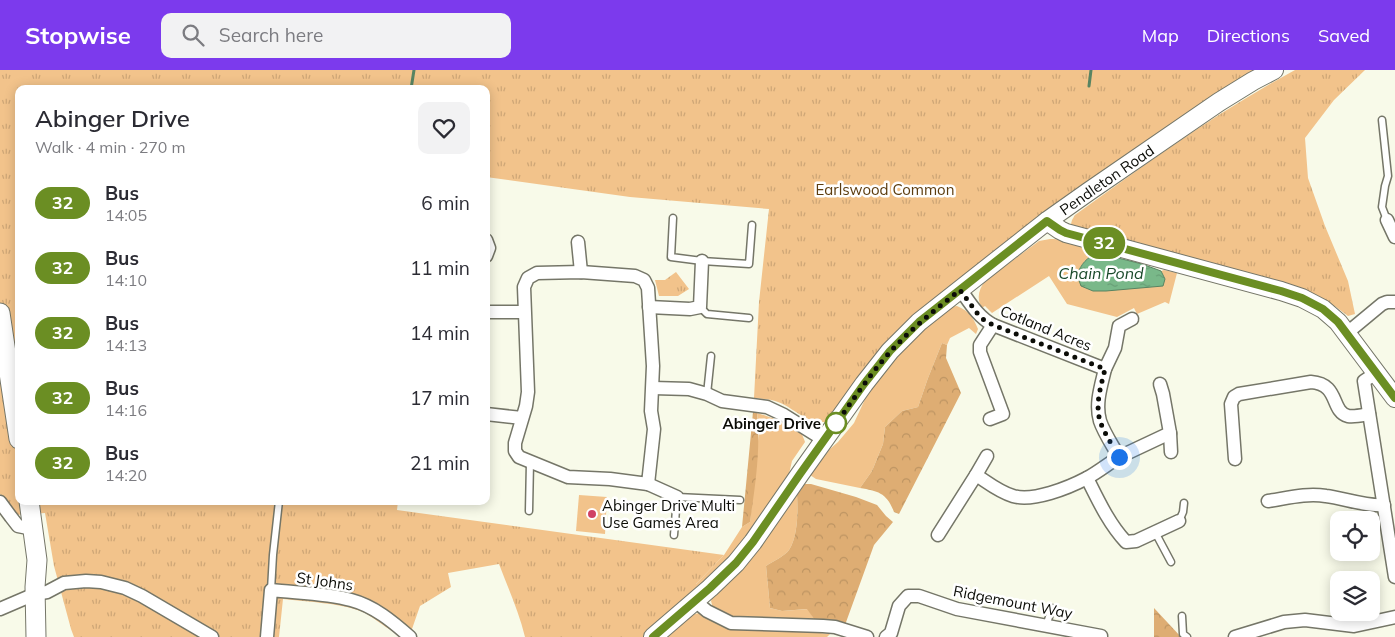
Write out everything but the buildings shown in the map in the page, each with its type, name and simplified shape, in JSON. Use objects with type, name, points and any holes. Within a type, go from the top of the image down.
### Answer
[{"type":"main road","points":[[0,313],[15,412]]},
{"type":"main road","points":[[29,505],[37,560],[34,587],[36,637]]},
{"type":"street","name":"Pendleton Road","points":[[653,637],[710,588],[741,556],[864,384],[890,351],[919,322],[1047,221],[1219,102],[1274,70]]},
{"type":"street","points":[[1387,220],[1395,237]]},
{"type":"street","points":[[1047,221],[1066,233],[1246,281],[1302,298],[1323,309],[1338,322],[1395,398]]},
{"type":"street","points":[[578,242],[581,272]]},
{"type":"street","points":[[649,307],[690,309],[700,307],[702,261]]},
{"type":"street","points":[[648,484],[654,430],[652,411],[653,366],[648,288],[644,280],[635,276],[581,272],[537,274],[528,278],[524,287],[528,392],[515,443],[515,450],[519,457],[568,477],[610,479],[648,484],[677,497]]},
{"type":"street","name":"Cotland Acres","points":[[960,290],[977,313],[993,325],[1105,369]]},
{"type":"street","points":[[1347,333],[1382,304],[1395,302]]},
{"type":"street","points":[[490,312],[524,312]]},
{"type":"street","name":"Cotland Acres","points":[[1119,457],[1101,422],[1098,412],[1098,399],[1105,369],[1116,348],[1119,326],[1132,319]]},
{"type":"street","points":[[993,325],[980,345],[980,352],[1003,414]]},
{"type":"street","points":[[1376,373],[1364,381],[1395,577]]},
{"type":"street","points":[[1235,459],[1231,404],[1239,394],[1317,382],[1330,390],[1339,409],[1345,414],[1353,416],[1369,414]]},
{"type":"street","points":[[1160,384],[1170,433],[1171,452]]},
{"type":"street","points":[[653,388],[689,389],[722,401],[767,407],[784,415],[824,440]]},
{"type":"street","points":[[990,419],[1016,410]]},
{"type":"street","points":[[490,414],[522,418]]},
{"type":"street","points":[[976,475],[1014,496],[1024,497],[1050,493],[1087,478],[1119,457],[1170,433]]},
{"type":"street","points":[[938,535],[987,456]]},
{"type":"street","points":[[1087,478],[1106,515],[1126,542],[1136,541],[1179,521]]},
{"type":"street","points":[[1268,502],[1313,494],[1375,506],[1395,491]]},
{"type":"street","points":[[0,502],[18,526],[33,530]]},
{"type":"street","points":[[0,609],[35,594],[48,592],[64,583],[86,581],[115,585],[142,596],[212,637]]},
{"type":"street","points":[[267,637],[271,590]]},
{"type":"street","name":"St Johns","points":[[271,590],[353,600],[376,611],[410,637]]},
{"type":"street","name":"Ridgemount Way","points":[[886,637],[891,633],[899,606],[908,596],[920,596],[956,609],[1102,636]]},
{"type":"street","points":[[694,601],[706,611],[731,623],[835,627],[867,637]]},
{"type":"street","points":[[1234,637],[1268,632],[1284,622],[1305,620],[1354,626],[1395,617]]},
{"type":"lane","points":[[1382,120],[1388,176],[1382,207],[1387,220]]},
{"type":"lane","points":[[673,218],[671,257],[702,261],[749,264],[752,225]]},
{"type":"lane","points":[[700,307],[707,314],[749,318]]},
{"type":"lane","points":[[707,394],[711,356]]},
{"type":"lane","points":[[529,511],[530,462]]},
{"type":"lane","points":[[674,535],[677,497],[740,500]]},
{"type":"lane","points":[[1179,521],[1184,512],[1184,503]]},
{"type":"lane","points":[[271,590],[279,505]]},
{"type":"lane","points":[[1155,532],[1171,562]]},
{"type":"lane","points":[[1046,626],[1052,608]]},
{"type":"lane","points":[[1182,616],[1182,634],[1187,637]]},
{"type":"green space","name":"Earlswood Common","points":[[0,70],[1264,70],[1023,232],[825,422],[806,418],[775,401],[754,398],[759,302],[769,209],[630,197],[490,178],[490,85],[15,85],[15,505],[398,505],[397,510],[724,555],[696,584],[696,590],[644,637],[525,637],[517,609],[499,564],[448,573],[451,587],[420,606],[412,629],[405,637],[392,631],[365,613],[347,607],[283,599],[279,637],[74,637],[54,566],[45,513],[15,515],[0,494]]},
{"type":"green space","points":[[1295,70],[1365,70],[1334,100],[1305,138],[1308,178],[1325,226],[1348,281],[1355,314],[1348,316],[1336,307],[1312,295],[1078,231],[1071,224],[1075,215],[1182,139],[1238,103]]},
{"type":"green space","points":[[1050,239],[1080,243],[1098,253],[1085,261],[1077,275],[1165,279],[1161,271],[1177,273],[1169,304],[1165,302],[1137,314],[1134,308],[1117,317],[1067,304],[1049,276],[992,313],[985,306],[982,308],[979,294],[985,281],[1039,241]]},
{"type":"green space","points":[[676,272],[689,289],[678,296],[659,296],[655,280],[665,280]]},
{"type":"green space","points":[[957,306],[968,312],[978,329],[976,334],[969,328],[950,338],[947,345],[942,343],[918,407],[902,411],[885,427],[883,444],[872,471],[860,488],[816,479],[810,475],[830,449],[854,423],[873,382],[907,342],[949,307]]},
{"type":"green space","points":[[942,343],[947,345],[946,358],[961,393],[899,514],[894,512],[888,501],[881,494],[860,488],[872,471],[883,444],[885,427],[902,411],[918,407]]},
{"type":"green space","points":[[753,412],[757,413],[758,427],[757,468],[750,522],[742,527]]},
{"type":"green space","points":[[757,413],[799,431],[805,442],[792,461],[789,474],[731,559],[696,590],[696,584],[724,555],[742,527],[750,522],[759,431]]},
{"type":"green space","points":[[805,484],[856,497],[877,505],[893,522],[874,545],[845,625],[814,619],[807,609],[782,611],[770,608],[766,566],[785,554],[792,544],[797,523],[797,495]]},
{"type":"green space","name":"Abinger Drive Multi Use Games Area","points":[[579,495],[607,497],[605,534],[576,531]]},
{"type":"green space","points":[[797,495],[797,523],[792,544],[785,554],[766,566],[770,608],[782,611],[808,609],[814,619],[785,620],[730,617],[713,608],[711,601],[714,594],[758,550]]},
{"type":"green space","points":[[1154,608],[1181,637],[1154,637]]},
{"type":"green space","points":[[699,613],[707,615],[721,625],[736,629],[830,634],[827,637],[666,637],[691,615]]},
{"type":"water","name":"Chain Pond","points":[[1098,253],[1142,264],[1161,271],[1165,279],[1163,286],[1093,291],[1081,286],[1077,275],[1080,267],[1085,261]]},
{"type":"waterway","points":[[412,85],[414,70]]},
{"type":"waterway","points":[[1089,86],[1091,70]]},
{"type":"bus line","name":"32","points":[[653,637],[736,563],[753,542],[864,384],[890,351],[919,322],[1047,221],[1066,233],[1246,281],[1302,298],[1323,309],[1338,322],[1395,398]]},
{"type":"place","name":"Abinger Drive","points":[[836,423]]},
{"type":"place","name":"Abinger Drive Multi Use Games Area","points":[[592,514]]},
{"type":"route","points":[[836,423],[835,425],[890,351],[919,322],[960,290],[977,313],[993,325],[1105,369],[1098,399],[1098,412],[1101,422],[1119,457]]}]
